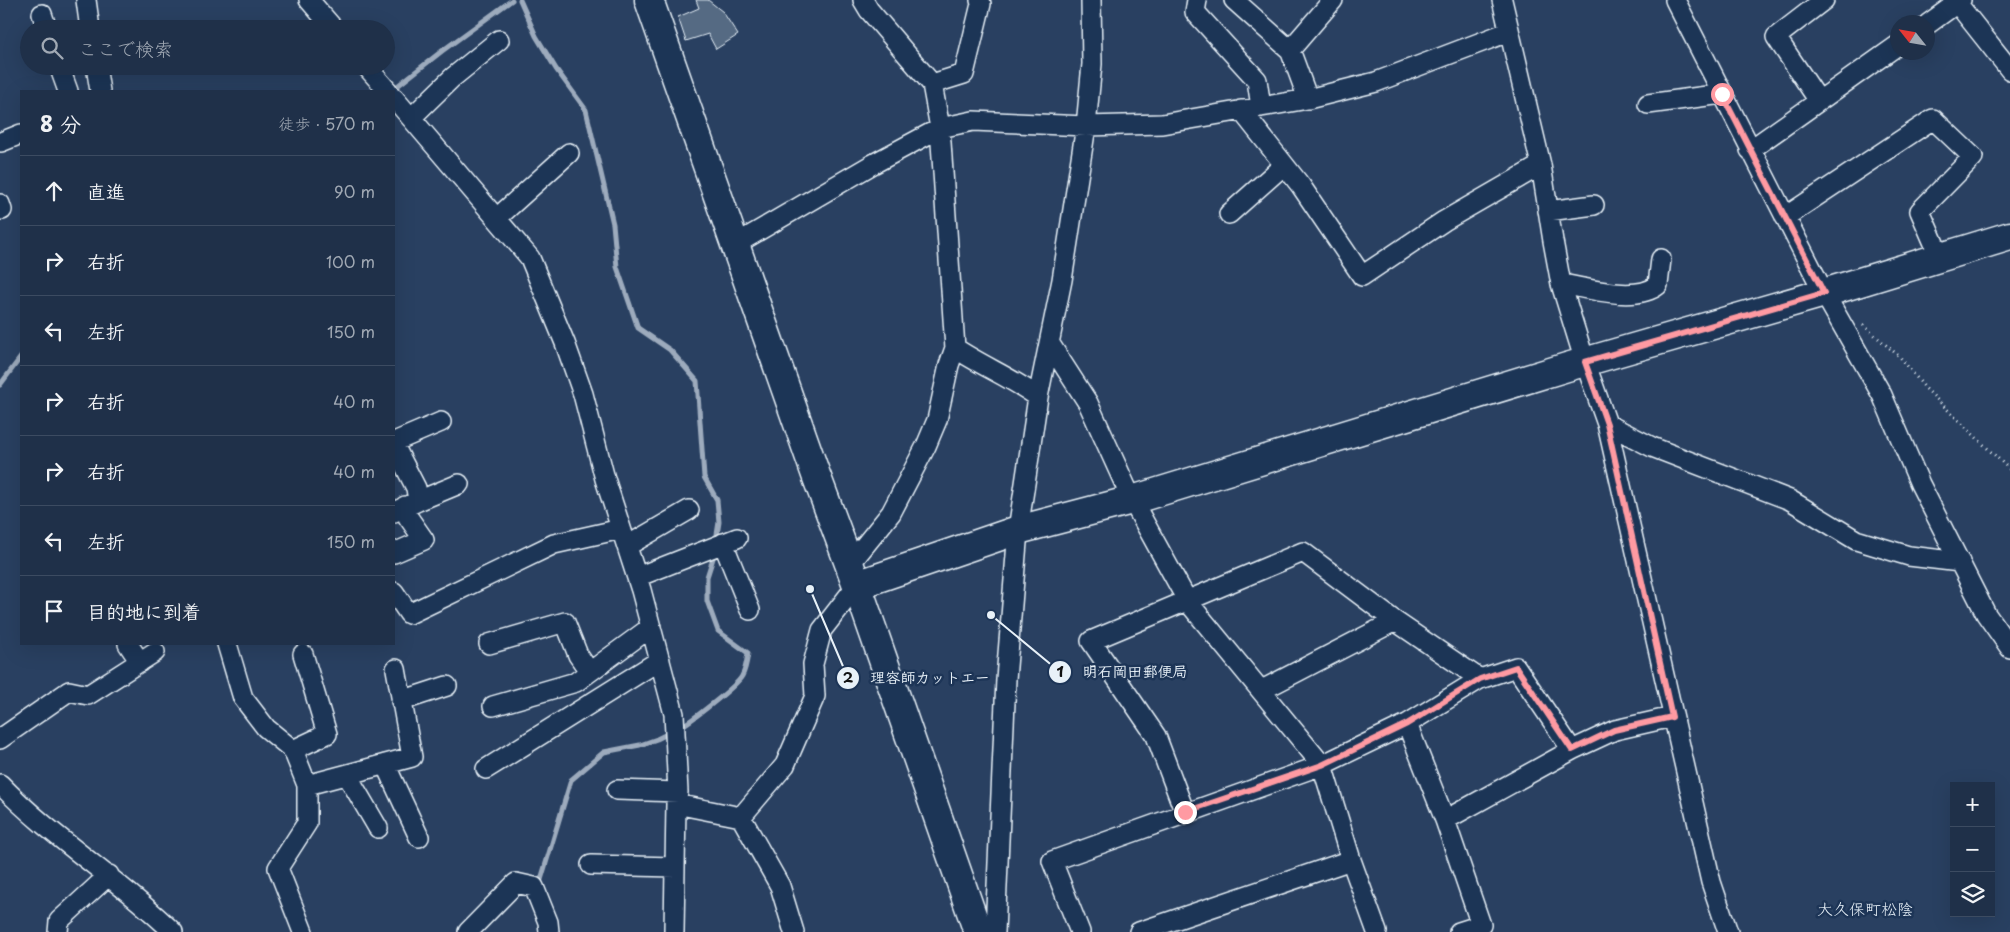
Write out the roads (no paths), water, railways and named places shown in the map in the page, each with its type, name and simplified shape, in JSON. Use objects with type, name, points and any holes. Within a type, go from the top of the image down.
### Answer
[{"type":"street","points":[[86,0],[89,20]]},
{"type":"street","points":[[309,0],[326,20]]},
{"type":"street","points":[[649,0],[978,932]]},
{"type":"street","points":[[741,817],[785,765],[816,696],[813,664],[822,630],[853,575],[892,513],[926,446],[937,420],[949,365],[955,348],[940,128],[932,84],[869,10],[863,0]]},
{"type":"street","points":[[932,84],[964,74],[981,4],[980,0]]},
{"type":"street","points":[[995,932],[1006,679],[1018,530],[1038,397],[1050,344],[1086,126],[1092,64],[1091,0]]},
{"type":"street","points":[[1197,0],[1195,12],[1257,80],[1261,107]]},
{"type":"street","points":[[1234,0],[1290,50],[1308,99]]},
{"type":"street","points":[[1290,50],[1333,0]]},
{"type":"street","points":[[1502,0],[1508,32],[1541,165],[1562,284],[1585,362],[1607,424],[1711,882],[1728,932]]},
{"type":"street","points":[[1675,0],[1824,293],[1882,395],[1920,484],[1986,614],[2010,648]]},
{"type":"street","points":[[1819,101],[1776,37],[1797,8],[1824,0]]},
{"type":"street","points":[[1935,19],[1959,2],[2010,70]]},
{"type":"street","points":[[736,244],[873,164],[940,128],[973,122],[1086,126],[1162,124],[1308,99],[1376,82],[1508,32]]},
{"type":"street","points":[[411,118],[452,78],[499,40]]},
{"type":"street","points":[[1750,150],[1890,51]]},
{"type":"street","points":[[62,75],[68,90]]},
{"type":"street","points":[[97,75],[100,90]]},
{"type":"street","points":[[374,75],[387,90]]},
{"type":"street","points":[[1648,104],[1722,94]]},
{"type":"street","points":[[395,99],[530,258],[565,343],[583,394],[605,479],[637,577],[674,714],[677,798],[674,932]]},
{"type":"street","points":[[1241,110],[1284,165],[1362,276],[1444,221],[1541,165]]},
{"type":"street","points":[[1785,217],[1933,120],[1973,157],[1920,211],[1940,257]]},
{"type":"street","points":[[0,141],[20,134]]},
{"type":"street","points":[[497,218],[569,153]]},
{"type":"street","points":[[1228,214],[1284,165]]},
{"type":"street","points":[[1548,211],[1594,205]]},
{"type":"street","points":[[853,575],[1132,500],[1585,362],[1824,293],[2010,236]]},
{"type":"street","points":[[1562,284],[1626,294],[1652,290],[1658,285],[1661,259]]},
{"type":"street","points":[[1050,344],[1088,403],[1132,500],[1188,602],[1322,765],[1351,860],[1377,932]]},
{"type":"street","points":[[955,348],[979,364],[1017,382],[1038,397]]},
{"type":"street","points":[[395,444],[441,422]]},
{"type":"street","points":[[1607,424],[1652,447],[1790,500],[1856,540],[1909,556],[1960,562]]},
{"type":"street","points":[[395,446],[416,488],[406,506],[408,517],[424,540],[395,553]]},
{"type":"street","points":[[406,506],[459,484]]},
{"type":"street","points":[[395,593],[409,614],[554,544],[624,538],[690,510]]},
{"type":"street","points":[[637,577],[730,541],[750,610]]},
{"type":"street","points":[[1185,812],[1156,736],[1091,641],[1304,552],[1394,621],[1480,679]]},
{"type":"street","points":[[1262,690],[1394,621]]},
{"type":"street","points":[[490,644],[565,622],[578,655],[589,671]]},
{"type":"street","points":[[493,706],[576,682],[650,627]]},
{"type":"street","points":[[0,739],[69,691],[88,695],[148,657],[130,645]]},
{"type":"street","points":[[227,645],[244,698],[266,728],[294,750],[307,785],[307,823],[278,868],[303,932]]},
{"type":"street","points":[[294,750],[327,734],[303,654]]},
{"type":"street","points":[[486,769],[660,660]]},
{"type":"street","points":[[1080,932],[1052,861],[1185,812],[1322,765],[1407,724],[1480,679],[1516,667],[1572,750]]},
{"type":"street","points":[[307,785],[412,757],[396,669]]},
{"type":"street","points":[[401,701],[447,686]]},
{"type":"street","points":[[1445,820],[1572,750],[1614,730],[1672,717]]},
{"type":"street","points":[[1407,724],[1445,820],[1481,925],[1459,932]]},
{"type":"street","points":[[385,764],[419,837]]},
{"type":"street","points":[[346,775],[378,828]]},
{"type":"street","points":[[0,784],[20,805],[109,875],[152,911],[173,932]]},
{"type":"street","points":[[617,790],[677,798],[741,817],[780,886],[794,932]]},
{"type":"street","points":[[1139,932],[1351,860]]},
{"type":"street","points":[[591,865],[675,867]]},
{"type":"street","points":[[58,932],[58,921],[109,875]]},
{"type":"street","points":[[468,932],[516,883],[534,887],[548,922],[549,932]]},
{"type":"waterway","points":[[392,90],[512,0]]},
{"type":"waterway","points":[[520,0],[536,36],[556,69],[586,110],[613,224],[617,267],[638,328],[670,350],[697,381],[704,477],[717,500],[719,522],[716,541]]},
{"type":"waterway","points":[[0,385],[20,358]]},
{"type":"waterway","points":[[679,728],[732,687],[742,676],[746,664],[748,653],[718,631],[707,601],[707,577],[715,552]]},
{"type":"waterway","points":[[542,888],[540,883],[571,780],[604,752],[640,745],[671,732]]},
{"type":"place","name":"理容師カットエー","points":[[810,589]]},
{"type":"place","name":"明石岡田郵便局","points":[[991,615]]},
{"type":"district","name":"大久保町松陰","points":[[1865,908]]}]
